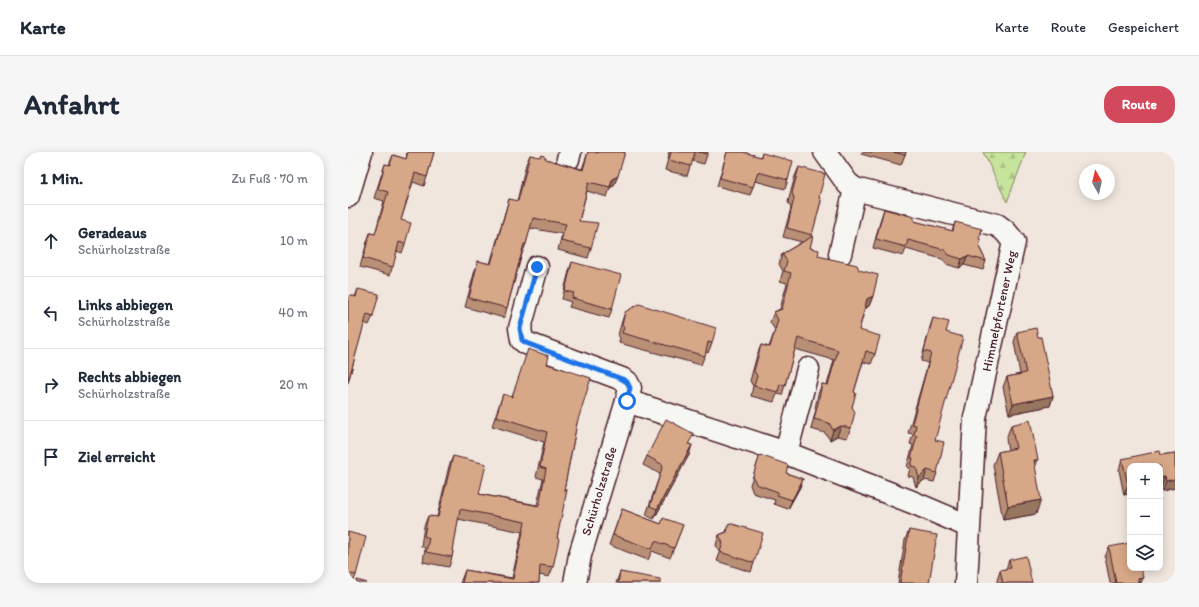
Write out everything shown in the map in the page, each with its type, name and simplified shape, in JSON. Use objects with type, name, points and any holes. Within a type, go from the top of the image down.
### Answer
[{"type":"street","points":[[348,196],[361,152]]},
{"type":"street","points":[[825,152],[848,184],[854,189],[840,254]]},
{"type":"street","name":"Himmelpfortener Weg","points":[[854,189],[997,225],[1005,231],[1014,242],[975,418],[966,583]]},
{"type":"street","name":"Schürholzstraße","points":[[537,267],[520,328],[522,340],[526,343],[622,379],[627,382],[630,388],[580,555],[575,583]]},
{"type":"street","points":[[786,453],[808,370]]},
{"type":"street","points":[[627,401],[786,453],[912,502],[968,526]]},
{"type":"green space","points":[[983,152],[1026,152],[1007,202]]},
{"type":"building","points":[[408,152],[434,152],[427,177],[415,173],[401,220],[411,223],[405,244],[399,242],[393,267],[363,258],[370,233],[375,234],[388,192],[378,189],[385,164],[390,165],[393,155],[406,159]]},
{"type":"building","points":[[588,152],[625,152],[618,176],[612,179],[610,187],[589,182],[579,221],[598,223],[591,248],[561,241],[566,224],[533,218],[526,244],[524,244],[507,308],[469,298],[478,261],[491,264],[509,199],[518,201],[530,155],[539,157],[543,155],[546,159],[583,170]]},
{"type":"building","points":[[671,152],[695,152],[691,166],[669,160]]},
{"type":"building","points":[[727,152],[743,152],[761,157],[762,153],[793,161],[788,180],[758,172],[753,187],[720,178]]},
{"type":"building","points":[[893,152],[906,152],[905,155]]},
{"type":"building","points":[[799,167],[825,174],[819,197],[821,201],[812,235],[787,228],[794,198],[792,193]]},
{"type":"building","points":[[884,209],[914,217],[914,221],[953,231],[955,222],[982,229],[979,239],[981,240],[979,247],[986,261],[968,256],[962,259],[949,255],[945,250],[908,240],[906,247],[876,239]]},
{"type":"building","points":[[813,236],[810,248],[819,250],[818,256],[857,265],[859,270],[878,275],[873,296],[867,299],[859,330],[880,336],[875,354],[866,351],[854,392],[856,393],[852,407],[855,412],[851,428],[841,426],[833,430],[829,423],[814,419],[822,384],[828,385],[838,350],[798,338],[785,385],[780,384],[778,392],[754,386],[757,376],[754,371],[761,345],[770,347],[778,320],[774,312],[782,309],[791,273],[784,271],[787,261],[782,254]]},
{"type":"building","points":[[572,262],[621,275],[612,309],[572,298],[574,293],[565,291]]},
{"type":"building","points":[[358,289],[379,294],[373,316],[367,314],[348,382],[348,301],[350,295],[356,297]]},
{"type":"building","points":[[639,304],[716,328],[712,343],[708,342],[705,356],[622,333],[624,328],[622,325],[625,312]]},
{"type":"building","points":[[933,318],[949,322],[946,332],[963,337],[935,440],[944,442],[937,473],[927,470],[919,478],[916,467],[911,466],[913,458],[911,458],[917,436],[914,435],[916,425],[912,424],[931,353],[924,351]]},
{"type":"building","points":[[1036,328],[1038,337],[1041,337],[1053,396],[1013,404],[1007,377],[1026,373],[1017,332]]},
{"type":"building","points":[[528,349],[549,356],[547,364],[591,378],[577,423],[564,490],[567,490],[557,538],[559,539],[553,567],[540,565],[539,583],[462,583],[465,570],[513,579],[525,522],[460,509],[452,557],[426,552],[429,538],[424,536],[428,516],[438,517],[453,456],[486,464],[479,494],[539,506],[546,469],[540,467],[547,432],[496,416],[503,394],[512,397]]},
{"type":"building","points":[[666,419],[694,434],[688,444],[692,445],[657,509],[650,506],[663,465],[647,456]]},
{"type":"building","points":[[1030,420],[1038,460],[1034,460],[1041,500],[1008,506],[998,452],[1016,448],[1011,425]]},
{"type":"building","points":[[1160,451],[1161,455],[1175,453],[1175,479],[1166,481],[1165,476],[1163,476],[1163,463],[1127,463],[1127,480],[1122,459]]},
{"type":"building","points":[[760,455],[788,465],[786,473],[803,479],[792,500],[777,495],[778,492],[756,484],[753,476]]},
{"type":"building","points":[[622,509],[661,524],[663,518],[683,525],[674,548],[655,541],[652,549],[613,535]]},
{"type":"building","points":[[729,523],[763,533],[754,563],[720,552],[723,543],[719,535],[727,532]]},
{"type":"building","points":[[909,530],[937,535],[929,583],[900,583]]},
{"type":"building","points":[[348,532],[366,537],[356,575],[348,573]]},
{"type":"building","points":[[1127,544],[1127,571],[1142,571],[1143,578],[1138,579],[1138,583],[1116,583],[1109,547]]},
{"type":"building","points":[[1026,556],[1032,583],[1003,583],[1000,570],[1011,568],[1009,560]]},
{"type":"building","points":[[620,572],[660,579],[660,583],[618,583]]},
{"type":"building","points":[[357,580],[367,583],[356,583]]},
{"type":"route","points":[[537,267],[520,328],[522,340],[526,343],[622,379],[627,382],[630,388],[627,401]]}]
